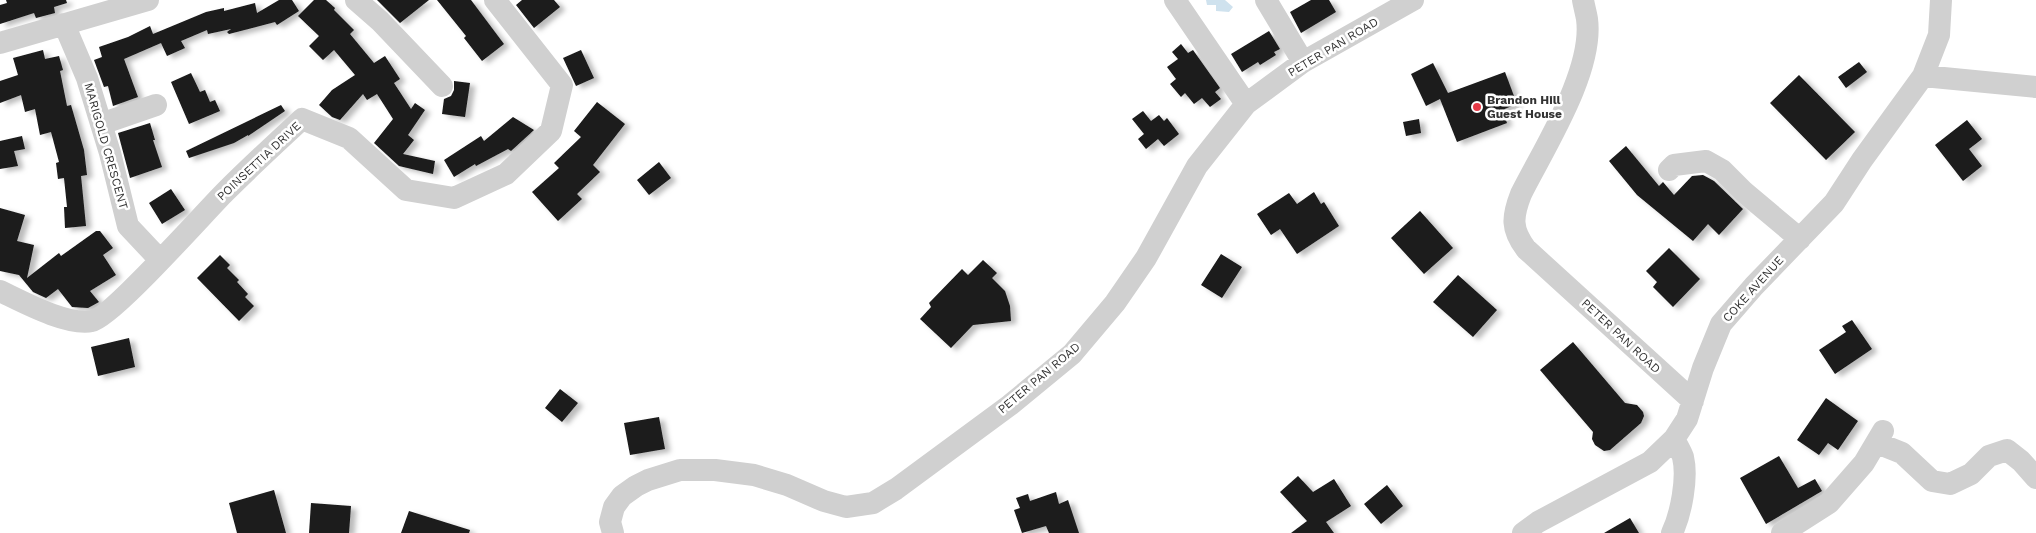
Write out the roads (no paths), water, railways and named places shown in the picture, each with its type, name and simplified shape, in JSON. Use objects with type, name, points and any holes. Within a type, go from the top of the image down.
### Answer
[{"type":"street","points":[[0,43],[148,0]]},
{"type":"street","points":[[356,0],[380,21],[442,86]]},
{"type":"street","name":"POINSETTIA DRIVE","points":[[0,291],[32,307],[79,323],[95,321],[127,294],[225,192],[302,119],[349,138],[406,190],[454,198],[506,174],[551,131],[562,85],[495,0]]},
{"type":"street","points":[[1175,0],[1246,104]]},
{"type":"street","points":[[1266,0],[1303,62]]},
{"type":"street","name":"PETER PAN ROAD","points":[[613,533],[610,522],[614,507],[622,496],[648,480],[680,470],[715,470],[754,475],[787,485],[824,501],[846,507],[873,503],[896,489],[1010,405],[1072,354],[1115,303],[1146,258],[1197,166],[1246,104],[1303,62],[1412,0]]},
{"type":"street","name":"PETER PAN ROAD","points":[[1583,0],[1588,20],[1580,72],[1572,94],[1521,194],[1514,211],[1514,225],[1518,238],[1526,249],[1693,401]]},
{"type":"street","name":"COKE AVENUE","points":[[1522,533],[1538,522],[1650,462],[1674,439],[1688,419],[1703,368],[1721,324],[1754,286],[1834,202],[1923,76],[1939,35],[1941,0]]},
{"type":"street","name":"MARIGOLD CRESCENT","points":[[64,24],[87,78],[128,226],[160,260]]},
{"type":"street","points":[[1923,76],[2036,87]]},
{"type":"street","points":[[101,124],[156,105]]},
{"type":"street","points":[[1669,170],[1674,165],[1706,161],[1722,170],[1744,192],[1800,239]]},
{"type":"street","points":[[1782,533],[1830,503],[1864,463],[1880,437],[1902,453],[1932,481],[1950,484],[1971,474],[1989,456],[2007,450],[2021,461],[2036,478]]},
{"type":"street","points":[[1672,533],[1679,520],[1685,471],[1682,455],[1674,439]]},
{"type":"water","points":[[1206,0],[1225,0],[1233,7],[1229,12],[1216,11],[1216,5],[1207,5]]},
{"type":"place","name":"Brandon Hill Guest House","points":[[1477,107]]}]
